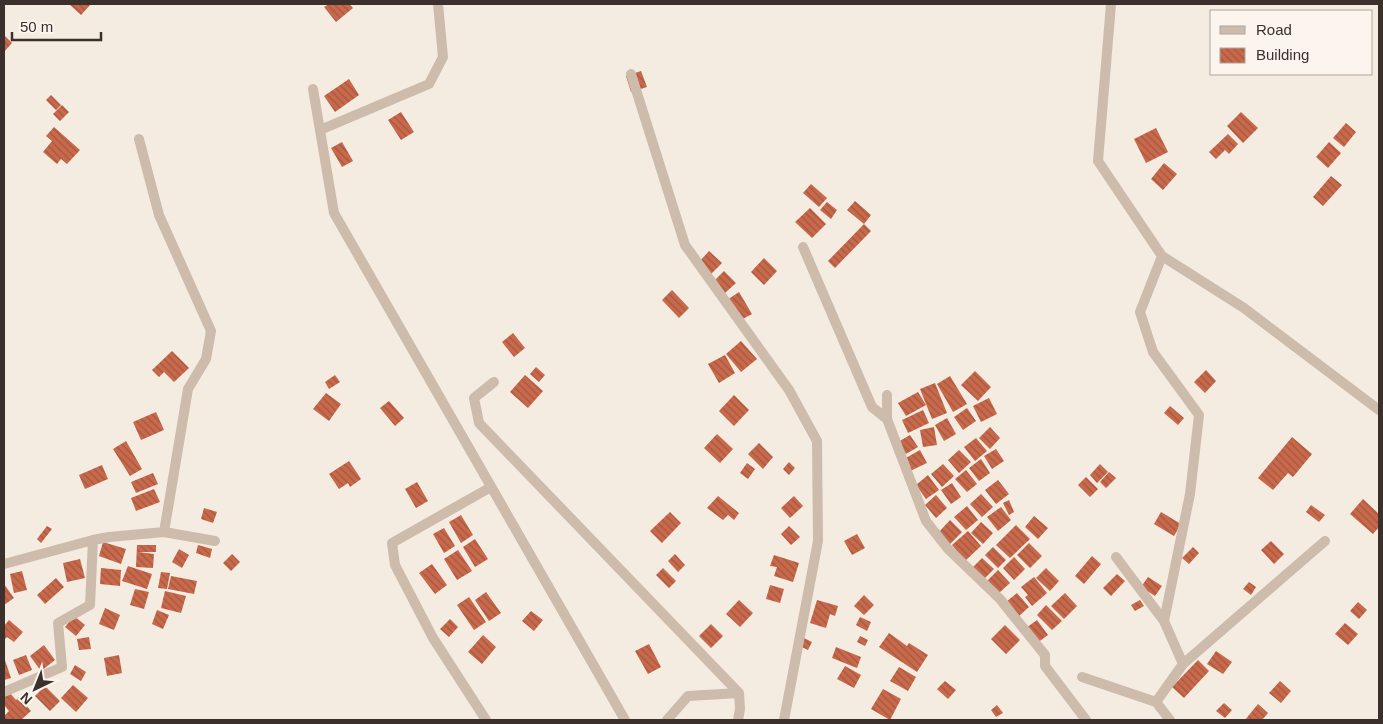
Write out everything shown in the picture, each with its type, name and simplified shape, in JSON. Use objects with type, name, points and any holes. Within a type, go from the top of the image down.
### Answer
[{"type":"street","points":[[320,130],[429,84],[443,57],[438,4]]},
{"type":"street","points":[[1111,4],[1098,161],[1162,256],[1244,308],[1379,410]]},
{"type":"street","points":[[631,74],[685,245],[789,390],[817,441],[818,541],[784,720]]},
{"type":"street","points":[[313,88],[334,213],[625,720]]},
{"type":"street","points":[[139,139],[159,215],[211,331],[206,359],[188,389],[164,532]]},
{"type":"street","points":[[803,247],[872,407],[887,419]]},
{"type":"street","points":[[1162,256],[1140,312],[1153,352],[1199,415],[1190,494],[1164,621]]},
{"type":"street","points":[[494,382],[474,398],[479,423],[739,693],[740,709],[738,720]]},
{"type":"street","points":[[886,395],[887,419],[926,521],[948,549],[1000,599],[1045,655],[1045,666],[1086,720]]},
{"type":"street","points":[[486,720],[433,638],[395,565],[392,543],[491,487]]},
{"type":"street","points":[[4,564],[93,540],[164,532],[214,542]]},
{"type":"street","points":[[4,692],[62,667],[58,622],[90,605],[93,540]]},
{"type":"street","points":[[1156,702],[1183,664],[1325,540]]},
{"type":"street","points":[[1116,557],[1164,621],[1183,664]]},
{"type":"street","points":[[1082,677],[1156,702],[1170,720]]},
{"type":"street","points":[[668,720],[688,696],[739,693]]},
{"type":"building","points":[[69,4],[91,4],[81,15]]},
{"type":"building","points":[[329,4],[349,4],[353,8],[336,22],[324,7]]},
{"type":"building","points":[[4,35],[12,43],[4,52]]},
{"type":"building","points":[[641,71],[647,87],[631,92],[626,76]]},
{"type":"building","points":[[349,79],[359,95],[335,112],[324,96]]},
{"type":"building","points":[[51,95],[61,105],[56,110],[46,100]]},
{"type":"building","points":[[62,105],[69,112],[60,121],[53,114]]},
{"type":"building","points":[[401,112],[414,132],[401,140],[388,120]]},
{"type":"building","points":[[1241,112],[1258,128],[1243,143],[1227,126]]},
{"type":"building","points":[[1346,123],[1356,132],[1344,147],[1333,138]]},
{"type":"building","points":[[54,127],[80,150],[67,164],[61,159],[57,164],[43,152],[52,141],[46,136]]},
{"type":"building","points":[[1156,128],[1168,152],[1146,163],[1134,139]]},
{"type":"building","points":[[1228,134],[1238,144],[1229,154],[1225,150],[1216,159],[1209,152]]},
{"type":"building","points":[[342,142],[353,161],[342,167],[331,148]]},
{"type":"building","points":[[1329,142],[1341,153],[1328,168],[1316,157]]},
{"type":"building","points":[[1164,163],[1177,174],[1163,190],[1151,179]]},
{"type":"building","points":[[1331,176],[1342,185],[1323,206],[1313,197]]},
{"type":"building","points":[[811,184],[827,198],[819,207],[803,193]]},
{"type":"building","points":[[855,201],[871,215],[864,224],[847,210]]},
{"type":"building","points":[[827,202],[837,210],[831,219],[820,210]]},
{"type":"building","points":[[810,208],[826,224],[812,238],[795,222]]},
{"type":"building","points":[[864,224],[871,231],[835,268],[828,261]]},
{"type":"building","points":[[709,251],[722,263],[711,274],[699,262]]},
{"type":"building","points":[[764,258],[777,271],[764,285],[751,272]]},
{"type":"building","points":[[724,271],[736,283],[725,293],[714,281]]},
{"type":"building","points":[[672,290],[689,308],[679,318],[662,300]]},
{"type":"building","points":[[739,292],[752,314],[739,321],[727,300]]},
{"type":"building","points":[[513,333],[525,348],[514,357],[502,342]]},
{"type":"building","points":[[741,341],[757,359],[741,372],[726,354]]},
{"type":"building","points":[[172,351],[189,368],[174,382],[164,372],[159,377],[152,370]]},
{"type":"building","points":[[725,355],[735,373],[719,383],[708,364]]},
{"type":"building","points":[[536,367],[545,375],[539,382],[530,374]]},
{"type":"building","points":[[1206,370],[1216,381],[1205,393],[1194,382]]},
{"type":"building","points":[[975,371],[991,387],[978,401],[961,385]]},
{"type":"building","points":[[335,375],[340,382],[329,389],[325,382]]},
{"type":"building","points":[[525,375],[543,391],[528,408],[510,392]]},
{"type":"building","points":[[950,376],[967,404],[953,412],[937,384]]},
{"type":"building","points":[[935,383],[947,413],[932,419],[920,389]]},
{"type":"building","points":[[918,392],[926,405],[906,416],[898,403]]},
{"type":"building","points":[[326,393],[341,404],[329,421],[313,409]]},
{"type":"building","points":[[734,395],[749,410],[734,426],[719,411]]},
{"type":"building","points":[[989,398],[997,414],[981,422],[973,406]]},
{"type":"building","points":[[389,401],[404,418],[395,426],[380,408]]},
{"type":"building","points":[[1170,406],[1184,418],[1178,425],[1164,413]]},
{"type":"building","points":[[967,408],[976,421],[963,430],[954,417]]},
{"type":"building","points":[[923,410],[929,423],[908,433],[902,420]]},
{"type":"building","points":[[156,412],[164,430],[141,440],[133,422]]},
{"type":"building","points":[[947,418],[956,434],[944,441],[935,425]]},
{"type":"building","points":[[934,427],[937,445],[923,447],[920,430]]},
{"type":"building","points":[[990,427],[1000,438],[990,449],[979,438]]},
{"type":"building","points":[[717,434],[733,449],[720,463],[704,448]]},
{"type":"building","points":[[910,435],[918,447],[906,454],[898,442]]},
{"type":"building","points":[[1292,437],[1312,454],[1293,477],[1288,473],[1273,490],[1258,478]]},
{"type":"building","points":[[976,438],[987,451],[975,461],[964,447]]},
{"type":"building","points":[[126,441],[142,469],[130,476],[113,449]]},
{"type":"building","points":[[759,443],[773,457],[763,469],[748,454]]},
{"type":"building","points":[[996,449],[1004,461],[992,469],[984,456]]},
{"type":"building","points":[[920,450],[927,463],[910,471],[904,459]]},
{"type":"building","points":[[959,450],[971,462],[959,473],[948,460]]},
{"type":"building","points":[[981,459],[990,473],[979,481],[969,468]]},
{"type":"building","points":[[349,461],[361,479],[350,487],[348,483],[339,489],[329,474]]},
{"type":"building","points":[[789,462],[795,468],[789,475],[783,469]]},
{"type":"building","points":[[747,463],[755,469],[748,479],[740,473]]},
{"type":"building","points":[[943,464],[954,476],[942,487],[931,474]]},
{"type":"building","points":[[1100,464],[1108,472],[1097,483],[1090,475]]},
{"type":"building","points":[[102,465],[108,479],[85,489],[79,475]]},
{"type":"building","points":[[966,470],[977,484],[967,492],[955,479]]},
{"type":"building","points":[[1109,472],[1116,478],[1106,488],[1100,482]]},
{"type":"building","points":[[153,473],[158,484],[136,493],[131,482]]},
{"type":"building","points":[[928,475],[939,490],[926,499],[916,485]]},
{"type":"building","points":[[1086,477],[1098,489],[1090,497],[1078,485]]},
{"type":"building","points":[[998,480],[1009,494],[996,504],[985,490]]},
{"type":"building","points":[[417,482],[428,501],[416,508],[405,489]]},
{"type":"building","points":[[952,483],[961,497],[951,504],[941,490]]},
{"type":"building","points":[[154,489],[160,502],[136,511],[131,498]]},
{"type":"building","points":[[981,494],[993,507],[982,517],[970,504]]},
{"type":"building","points":[[936,495],[947,508],[936,518],[925,505]]},
{"type":"building","points":[[718,496],[739,513],[734,520],[728,515],[723,520],[707,508]]},
{"type":"building","points":[[794,496],[803,506],[790,518],[781,508]]},
{"type":"building","points":[[1363,499],[1379,514],[1379,527],[1373,534],[1350,514]]},
{"type":"building","points":[[1009,500],[1014,512],[1009,515],[1003,503]]},
{"type":"building","points":[[1311,505],[1325,515],[1319,522],[1306,512]]},
{"type":"building","points":[[967,506],[978,520],[966,530],[954,517]]},
{"type":"building","points":[[1001,507],[1011,520],[998,531],[987,517]]},
{"type":"building","points":[[204,508],[217,512],[213,523],[201,519]]},
{"type":"building","points":[[670,512],[681,523],[662,543],[650,531]]},
{"type":"building","points":[[1161,512],[1181,524],[1174,536],[1154,524]]},
{"type":"building","points":[[461,515],[473,535],[461,543],[449,522]]},
{"type":"building","points":[[1034,516],[1048,528],[1038,539],[1025,527]]},
{"type":"building","points":[[950,520],[962,532],[950,544],[939,532]]},
{"type":"building","points":[[981,522],[993,533],[983,544],[971,533]]},
{"type":"building","points":[[1016,525],[1030,539],[1010,558],[996,545]]},
{"type":"building","points":[[47,526],[52,529],[41,543],[37,539]]},
{"type":"building","points":[[789,526],[800,537],[791,545],[781,534]]},
{"type":"building","points":[[444,528],[455,546],[444,553],[433,534]]},
{"type":"building","points":[[968,531],[981,546],[965,561],[952,545]]},
{"type":"building","points":[[857,534],[865,548],[852,555],[844,541]]},
{"type":"building","points":[[475,539],[488,559],[475,567],[463,547]]},
{"type":"building","points":[[1271,541],[1284,554],[1274,564],[1261,550]]},
{"type":"building","points":[[103,542],[126,549],[121,564],[99,556]]},
{"type":"building","points":[[1029,543],[1042,556],[1030,568],[1017,555]]},
{"type":"building","points":[[137,545],[156,545],[156,552],[138,552],[154,554],[153,568],[136,567]]},
{"type":"building","points":[[198,545],[212,549],[210,558],[196,553]]},
{"type":"building","points":[[993,547],[1006,560],[998,568],[985,555]]},
{"type":"building","points":[[1193,547],[1199,553],[1189,564],[1182,558]]},
{"type":"building","points":[[179,549],[189,555],[182,568],[172,562]]},
{"type":"building","points":[[458,550],[472,571],[457,580],[444,559]]},
{"type":"building","points":[[232,554],[240,562],[231,571],[223,563]]},
{"type":"building","points":[[675,554],[685,565],[678,572],[668,561]]},
{"type":"building","points":[[774,555],[799,563],[793,582],[774,576],[777,567],[770,566]]},
{"type":"building","points":[[1092,556],[1101,564],[1084,584],[1075,576]]},
{"type":"building","points":[[1014,557],[1025,569],[1014,580],[1003,568]]},
{"type":"building","points":[[982,558],[994,569],[984,579],[973,567]]},
{"type":"building","points":[[80,559],[85,578],[67,582],[63,563]]},
{"type":"building","points":[[432,564],[447,585],[435,594],[419,573]]},
{"type":"building","points":[[128,566],[152,574],[147,589],[122,581]]},
{"type":"building","points":[[101,568],[121,570],[120,586],[100,584]]},
{"type":"building","points":[[663,568],[676,581],[669,588],[656,575]]},
{"type":"building","points":[[1046,568],[1059,581],[1050,591],[1036,578]]},
{"type":"building","points":[[998,570],[1010,583],[999,593],[987,581]]},
{"type":"building","points":[[22,571],[27,590],[14,593],[10,574]]},
{"type":"building","points":[[161,572],[170,573],[167,589],[158,588]]},
{"type":"building","points":[[1117,574],[1125,581],[1111,596],[1103,588]]},
{"type":"building","points":[[171,576],[197,581],[194,594],[168,589]]},
{"type":"building","points":[[1034,577],[1047,593],[1032,606],[1025,597],[1028,595],[1021,587]]},
{"type":"building","points":[[1148,577],[1162,586],[1155,596],[1141,587]]},
{"type":"building","points":[[56,578],[64,587],[45,604],[37,595]]},
{"type":"building","points":[[1249,582],[1256,587],[1251,595],[1243,589]]},
{"type":"building","points":[[4,584],[14,598],[4,605]]},
{"type":"building","points":[[770,585],[784,589],[780,603],[766,599]]},
{"type":"building","points":[[135,589],[149,592],[144,609],[130,605]]},
{"type":"building","points":[[165,591],[186,596],[181,613],[161,608]]},
{"type":"building","points":[[486,592],[501,613],[489,621],[475,600]]},
{"type":"building","points":[[1017,593],[1029,607],[1019,616],[1006,602]]},
{"type":"building","points":[[1065,593],[1077,606],[1064,619],[1051,606]]},
{"type":"building","points":[[864,595],[874,605],[864,615],[854,606]]},
{"type":"building","points":[[469,597],[486,622],[474,630],[457,605]]},
{"type":"building","points":[[739,600],[753,613],[740,627],[726,614]]},
{"type":"building","points":[[817,600],[838,606],[835,616],[830,614],[826,628],[810,623]]},
{"type":"building","points":[[1140,600],[1144,606],[1135,611],[1131,605]]},
{"type":"building","points":[[1358,602],[1367,610],[1359,619],[1350,611]]},
{"type":"building","points":[[1046,605],[1062,621],[1052,630],[1037,615]]},
{"type":"building","points":[[105,608],[120,615],[114,630],[99,624]]},
{"type":"building","points":[[157,610],[169,615],[163,629],[152,624]]},
{"type":"building","points":[[531,611],[543,620],[534,631],[522,621]]},
{"type":"building","points":[[74,616],[85,625],[76,636],[65,627]]},
{"type":"building","points":[[860,617],[871,622],[867,631],[856,625]]},
{"type":"building","points":[[450,619],[458,627],[449,637],[440,629]]},
{"type":"building","points":[[9,620],[23,632],[14,642],[7,637],[4,640],[4,626]]},
{"type":"building","points":[[1037,620],[1048,635],[1037,643],[1026,628]]},
{"type":"building","points":[[1345,623],[1358,634],[1348,645],[1335,634]]},
{"type":"building","points":[[711,624],[723,636],[711,648],[699,636]]},
{"type":"building","points":[[1005,625],[1020,640],[1006,654],[991,639]]},
{"type":"building","points":[[889,633],[907,646],[909,643],[928,655],[917,672],[879,647]]},
{"type":"building","points":[[483,635],[496,647],[482,664],[468,652]]},
{"type":"building","points":[[860,636],[868,640],[865,646],[857,642]]},
{"type":"building","points":[[89,637],[91,649],[79,650],[77,639]]},
{"type":"building","points":[[802,637],[812,642],[808,650],[798,645]]},
{"type":"building","points":[[649,644],[661,667],[648,674],[635,651]]},
{"type":"building","points":[[44,645],[55,660],[41,671],[30,656]]},
{"type":"building","points":[[836,647],[861,657],[857,668],[832,658]]},
{"type":"building","points":[[1216,651],[1232,662],[1223,674],[1207,664]]},
{"type":"building","points":[[26,655],[32,670],[19,675],[13,660]]},
{"type":"building","points":[[119,655],[122,673],[107,676],[104,658]]},
{"type":"building","points":[[4,657],[11,678],[4,680]]},
{"type":"building","points":[[1198,660],[1209,671],[1184,698],[1172,687]]},
{"type":"building","points":[[75,665],[86,672],[81,681],[70,674]]},
{"type":"building","points":[[845,666],[861,675],[854,688],[837,679]]},
{"type":"building","points":[[899,667],[916,677],[908,691],[890,681]]},
{"type":"building","points":[[945,681],[956,690],[948,699],[937,689]]},
{"type":"building","points":[[1280,681],[1291,691],[1281,703],[1269,693]]},
{"type":"building","points":[[73,685],[88,698],[76,712],[61,698]]},
{"type":"building","points":[[45,686],[60,701],[50,711],[35,696]]},
{"type":"building","points":[[883,689],[901,699],[890,720],[871,709]]},
{"type":"building","points":[[9,692],[16,700],[19,697],[31,711],[21,720],[4,720],[4,716],[9,711],[4,705],[4,696]]},
{"type":"building","points":[[1224,703],[1232,710],[1225,718],[1216,711]]},
{"type":"building","points":[[1258,704],[1268,713],[1262,720],[1245,720]]},
{"type":"building","points":[[997,705],[1003,713],[996,717],[991,710]]}]
